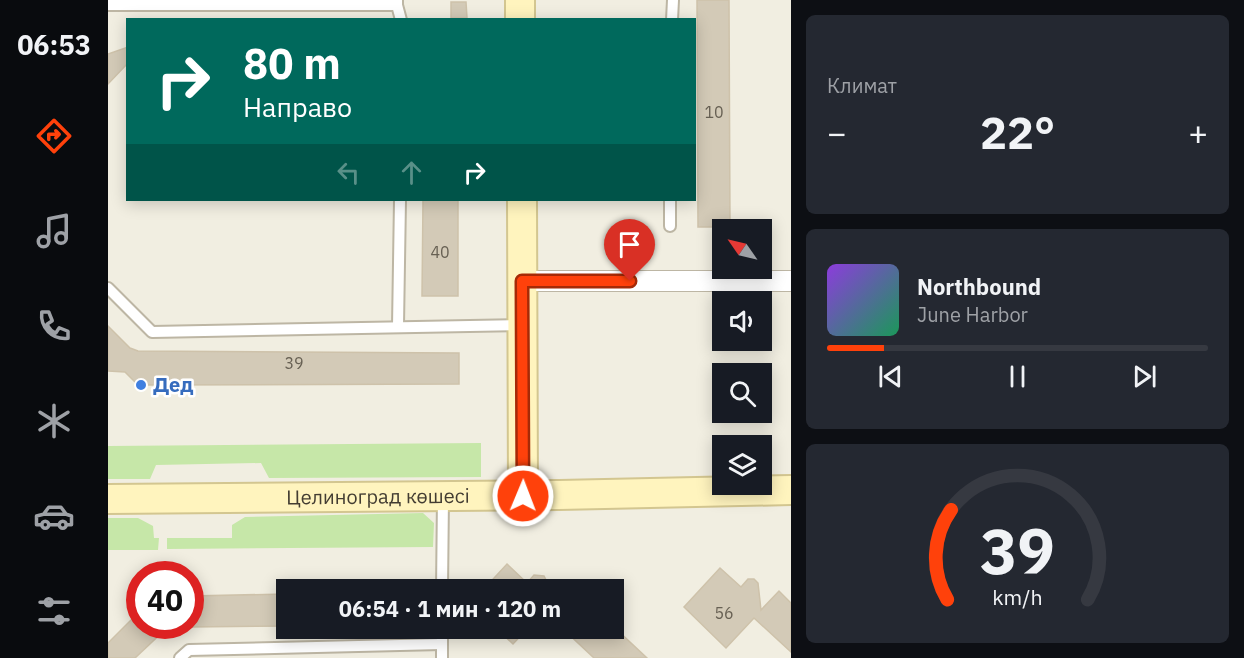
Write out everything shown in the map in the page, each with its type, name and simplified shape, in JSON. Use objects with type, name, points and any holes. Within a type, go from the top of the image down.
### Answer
[{"type":"street","points":[[520,0],[520,18]]},
{"type":"street","points":[[522,201],[523,496]]},
{"type":"street","points":[[522,281],[791,281]]},
{"type":"street","name":"Целиноград көшесі","points":[[108,499],[523,496],[791,490]]},
{"type":"lane","points":[[672,18],[673,0]]},
{"type":"lane","points":[[108,4],[397,3],[401,18]]},
{"type":"lane","points":[[398,326],[400,201]]},
{"type":"lane","points":[[670,201],[670,226]]},
{"type":"lane","points":[[108,288],[152,332],[523,325]]},
{"type":"lane","points":[[442,579],[443,496]]},
{"type":"lane","points":[[442,639],[442,658]]},
{"type":"lane","points":[[180,658],[189,650],[442,644]]},
{"type":"green space","points":[[481,443],[481,477],[269,478],[261,463],[156,465],[150,479],[108,479],[108,446]]},
{"type":"green space","points":[[423,513],[434,523],[433,547],[167,549],[167,538],[232,538],[232,525],[245,517]]},
{"type":"green space","points":[[108,518],[138,518],[153,526],[154,538],[159,538],[158,550],[108,550]]},
{"type":"building","points":[[697,0],[729,0],[730,219],[712,219],[712,227],[698,227]]},
{"type":"building","points":[[451,2],[466,2],[467,18],[451,18]]},
{"type":"building","points":[[126,48],[126,65],[108,84],[108,54]]},
{"type":"building","points":[[423,201],[458,201],[458,296],[422,296]]},
{"type":"building","points":[[108,326],[130,348],[138,351],[459,353],[459,384],[138,385],[125,372],[108,371]]},
{"type":"building","points":[[507,564],[523,579],[493,579]]},
{"type":"building","points":[[720,568],[741,587],[748,579],[754,579],[758,583],[761,610],[779,591],[791,603],[791,652],[754,618],[726,648],[684,607]]},
{"type":"building","points":[[534,575],[544,576],[546,579],[530,579]]},
{"type":"building","points":[[276,594],[276,626],[204,627],[204,596]]},
{"type":"building","points":[[126,625],[126,639],[155,639],[135,658],[108,658],[108,643]]},
{"type":"building","points":[[624,636],[647,658],[594,658],[574,639],[624,639]]},
{"type":"building","points":[[508,639],[518,639],[513,644]]},
{"type":"place","name":"Дед","points":[[141,385]]},
{"type":"route","points":[[523,496],[522,281],[630,281]]}]
